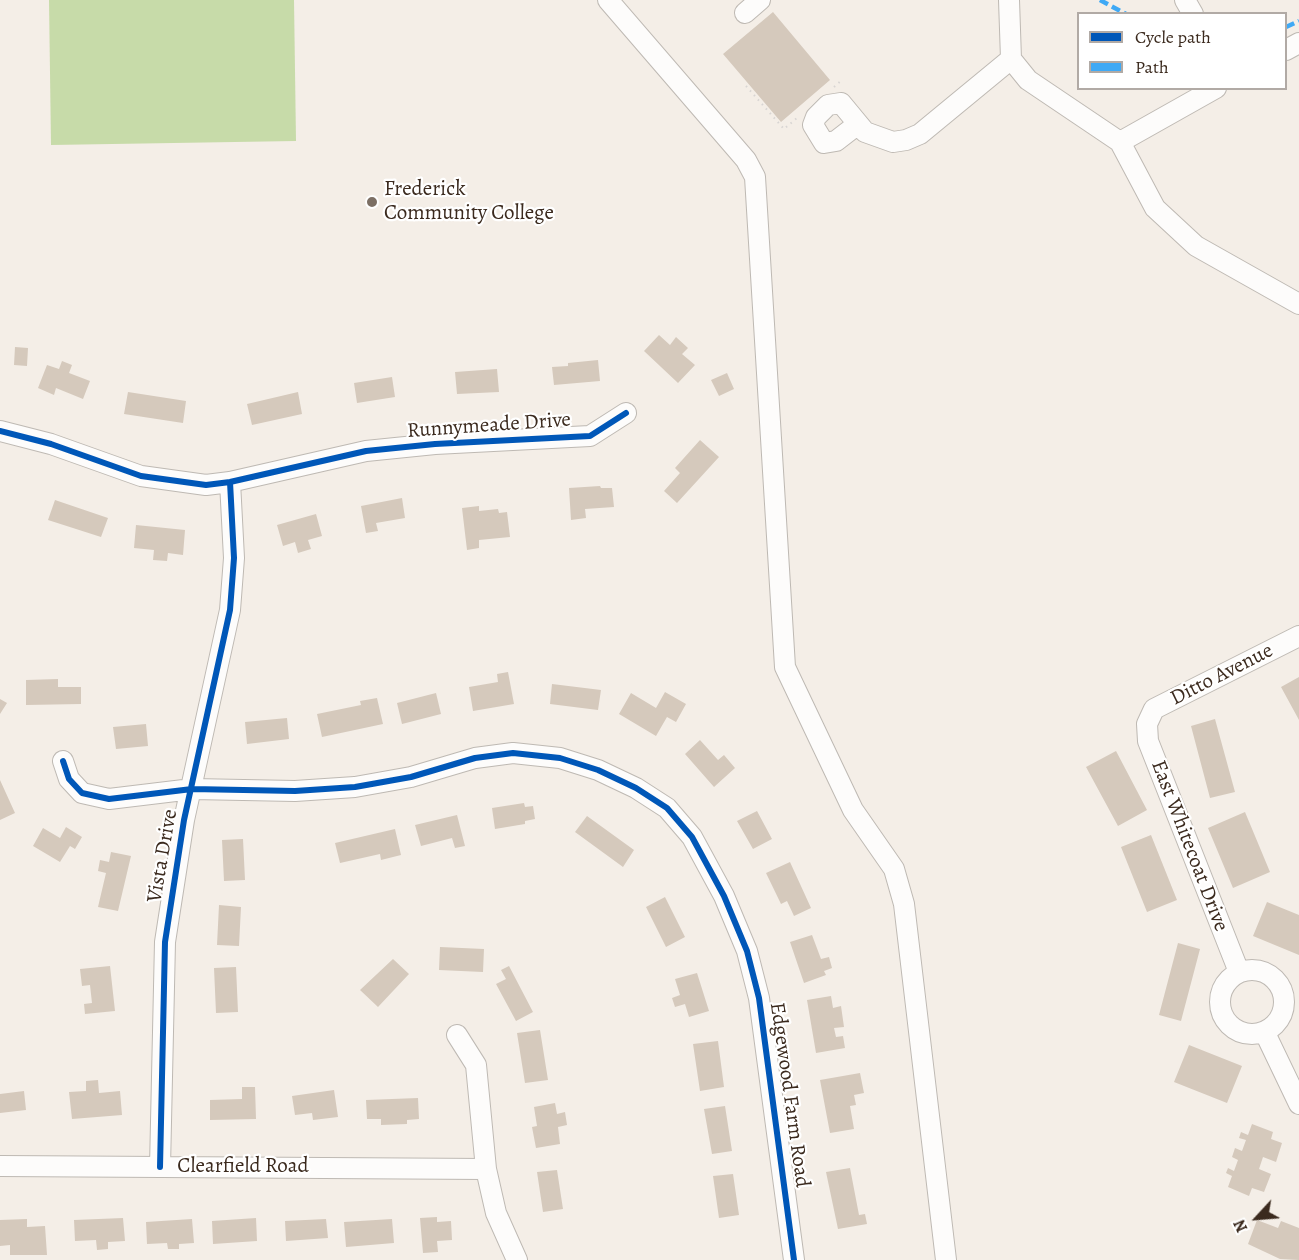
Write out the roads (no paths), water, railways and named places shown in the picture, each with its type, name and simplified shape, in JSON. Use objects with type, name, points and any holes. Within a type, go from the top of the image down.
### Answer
[{"type":"street","points":[[608,0],[746,160],[755,177],[785,667],[853,810],[894,869],[904,904],[946,1260]]},
{"type":"street","points":[[745,14],[760,0]]},
{"type":"street","points":[[1009,0],[1011,59],[1028,80],[1120,142],[1155,208],[1196,246],[1299,304]]},
{"type":"street","points":[[858,124],[865,132],[892,141],[906,140],[920,134],[1011,59]]},
{"type":"street","points":[[1120,142],[1212,90]]},
{"type":"street","name":"Runnymeade Drive","points":[[0,431],[51,444],[141,476],[206,485],[230,482],[366,452],[435,444],[590,436],[626,413]]},
{"type":"street","name":"Vista Drive","points":[[160,1167],[165,942],[184,820],[230,610],[234,558],[230,482]]},
{"type":"street","name":"Ditto Avenue","points":[[1149,718],[1154,709],[1299,636]]},
{"type":"street","name":"East Whitecoat Drive","points":[[1149,718],[1148,741],[1239,972]]},
{"type":"street","name":"Edgewood Farm Road","points":[[63,760],[69,779],[82,794],[109,799],[192,789],[296,791],[355,787],[411,777],[475,758],[513,753],[560,758],[598,770],[636,788],[668,808],[692,837],[724,896],[747,951],[759,999],[794,1260]]},
{"type":"street","points":[[1252,970],[1264,972],[1275,979],[1282,990],[1285,1002],[1283,1015],[1276,1026],[1265,1033],[1253,1035],[1240,1033],[1229,1026],[1222,1015],[1219,1003],[1222,990],[1239,972],[1252,970]]},
{"type":"street","points":[[1265,1033],[1299,1104]]},
{"type":"street","points":[[457,1035],[476,1065],[486,1169],[496,1213],[517,1260]]},
{"type":"street","name":"Clearfield Road","points":[[0,1166],[486,1169]]},
{"type":"place","name":"Frederick Community College","points":[[372,202]]}]
